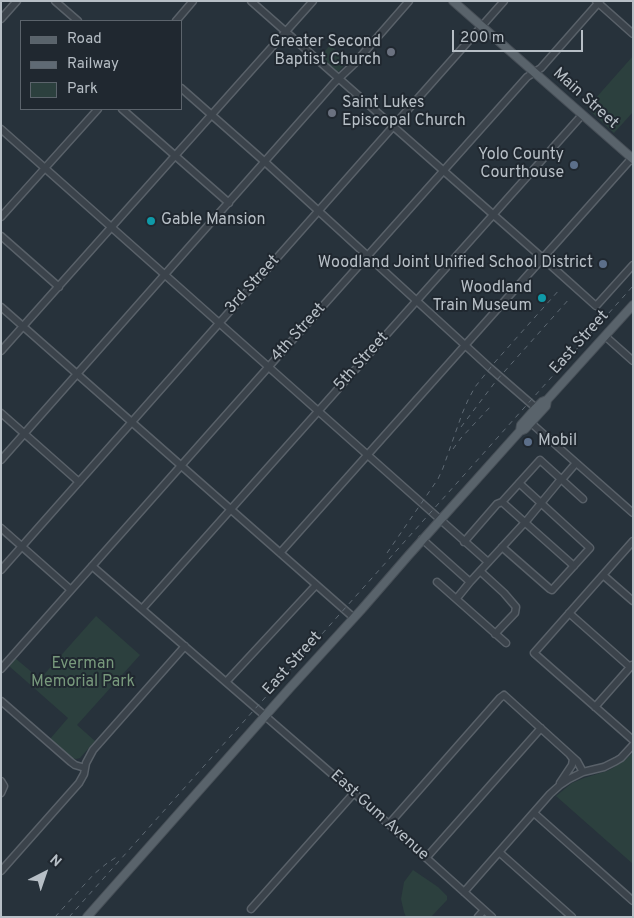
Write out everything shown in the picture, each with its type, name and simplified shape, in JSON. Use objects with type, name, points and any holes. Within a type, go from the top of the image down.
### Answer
[{"type":"main road","name":"Main Street","points":[[453,1],[631,160]]},
{"type":"main road","name":"East Street","points":[[520,431],[521,425],[536,408],[547,400],[633,305]]},
{"type":"main road","name":"East Street","points":[[87,917],[354,618],[422,539],[520,431],[531,423],[546,406],[547,400]]},
{"type":"street","points":[[1,19],[17,1]]},
{"type":"street","points":[[177,20],[193,1]]},
{"type":"street","points":[[251,1],[596,306],[633,265]]},
{"type":"street","points":[[1,351],[313,1]]},
{"type":"street","points":[[1,460],[409,1]]},
{"type":"street","name":"3rd Street","points":[[1,570],[504,1]]},
{"type":"street","points":[[59,2],[77,20]]},
{"type":"street","points":[[598,2],[633,34]]},
{"type":"street","name":"4th Street","points":[[1,669],[527,77],[541,68],[598,2]]},
{"type":"street","points":[[182,89],[536,408]]},
{"type":"street","points":[[1,217],[97,110]]},
{"type":"street","points":[[123,110],[229,203]]},
{"type":"street","name":"5th Street","points":[[142,609],[582,115]]},
{"type":"street","points":[[1,130],[488,562]]},
{"type":"street","points":[[280,552],[631,160]]},
{"type":"street","points":[[1,236],[59,287]]},
{"type":"street","points":[[1,307],[354,618]]},
{"type":"street","points":[[605,336],[633,361]]},
{"type":"street","points":[[1,413],[79,482]]},
{"type":"street","points":[[531,423],[633,513]]},
{"type":"street","points":[[464,542],[497,504],[502,502],[540,460],[583,499]]},
{"type":"street","points":[[457,598],[542,504],[576,463]]},
{"type":"street","points":[[502,547],[550,589],[553,589],[590,548],[519,483]]},
{"type":"street","points":[[502,502],[574,566]]},
{"type":"street","points":[[1,528],[71,590]]},
{"type":"street","points":[[422,539],[470,582]]},
{"type":"street","points":[[633,541],[534,653],[633,740]]},
{"type":"street","name":"East Gum Avenue","points":[[92,566],[354,793],[492,917]]},
{"type":"street","points":[[480,571],[516,607],[515,612],[495,634]]},
{"type":"street","points":[[603,575],[633,601]]},
{"type":"street","points":[[437,582],[506,643]]},
{"type":"street","points":[[226,682],[316,585]]},
{"type":"street","points":[[569,613],[631,666],[595,707]]},
{"type":"street","points":[[1,870],[79,783],[93,750],[186,646]]},
{"type":"street","points":[[389,824],[500,698],[504,696],[577,761],[583,772]]},
{"type":"street","points":[[1,701],[70,762],[85,768]]},
{"type":"street","points":[[426,858],[541,728]]},
{"type":"street","points":[[557,787],[583,772],[604,767],[616,761],[633,745]]},
{"type":"street","points":[[464,892],[557,787],[572,765],[573,759],[569,754]]},
{"type":"street","points":[[1,781],[4,786],[1,793]]},
{"type":"street","points":[[252,909],[354,793]]},
{"type":"street","points":[[534,813],[633,901]]},
{"type":"street","points":[[499,852],[572,917]]},
{"type":"street","points":[[478,917],[484,910]]},
{"type":"green space","points":[[330,45],[348,61],[338,72],[320,57]]},
{"type":"green space","points":[[633,56],[633,112],[614,133],[587,108]]},
{"type":"green space","name":"Everman Memorial Park","points":[[96,616],[140,655],[77,725],[95,741],[80,758],[76,759],[72,758],[50,739],[68,718],[9,666],[15,658],[40,679]]},
{"type":"green space","points":[[633,753],[633,864],[556,796],[572,783],[607,771]]},
{"type":"green space","points":[[413,870],[438,887],[447,896],[447,900],[431,917],[406,917],[404,912],[401,899],[404,882]]},
{"type":"railway","points":[[69,917],[633,286]]},
{"type":"railway","points":[[387,553],[438,479],[462,414],[475,387],[560,289]]},
{"type":"railway","points":[[461,427],[496,381],[570,298]]},
{"type":"railway","points":[[453,449],[491,406]]},
{"type":"railway","points":[[55,917],[94,874],[118,856]]},
{"type":"place","name":"Greater Second Baptist Church","points":[[391,52]]},
{"type":"place","name":"Saint Lukes Episcopal Church","points":[[332,113]]},
{"type":"place","name":"Yolo County Courthouse","points":[[574,165]]},
{"type":"place","name":"Gable Mansion","points":[[151,221]]},
{"type":"place","name":"Woodland Joint Unified School District","points":[[603,264]]},
{"type":"place","name":"Woodland Train Museum","points":[[542,298]]},
{"type":"place","name":"Mobil","points":[[528,442]]}]
